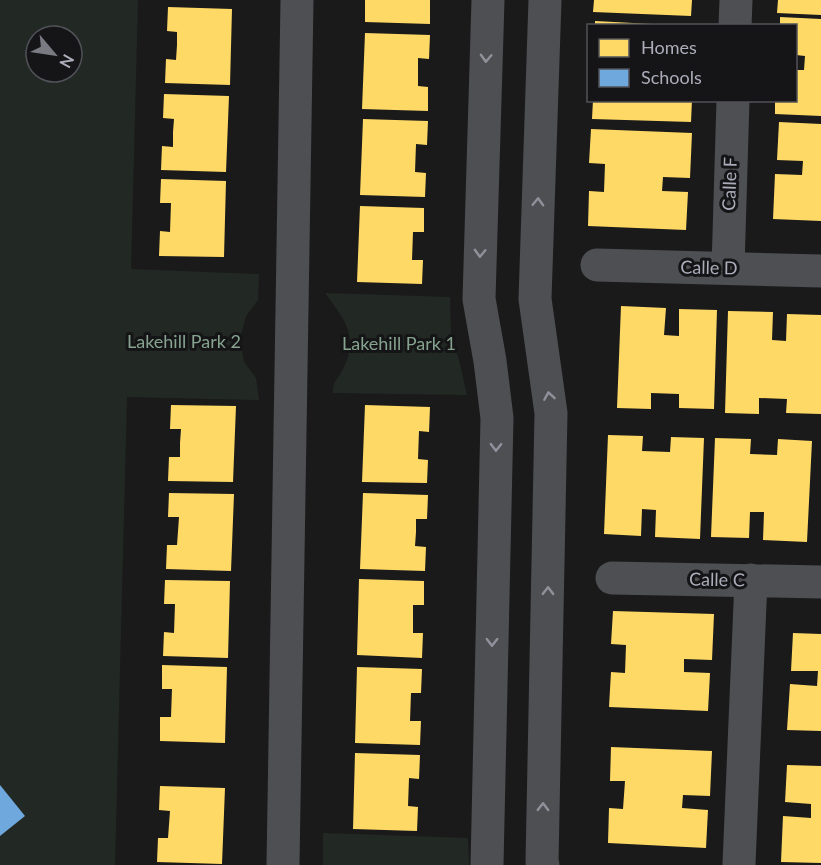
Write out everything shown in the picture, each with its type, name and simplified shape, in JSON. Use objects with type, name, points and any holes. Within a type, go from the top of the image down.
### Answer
[{"type":"street","points":[[283,865],[297,0]]},
{"type":"street","points":[[487,865],[497,418],[490,361],[478,300],[488,0]]},
{"type":"street","points":[[543,865],[551,413],[535,299],[545,0]]},
{"type":"street","points":[[735,24],[736,0]]},
{"type":"street","name":"Calle F","points":[[728,268],[733,102]]},
{"type":"street","name":"Calle D","points":[[597,265],[821,271]]},
{"type":"street","points":[[490,361],[543,356]]},
{"type":"street","name":"Calle C","points":[[612,578],[821,582]]},
{"type":"street","points":[[739,864],[751,580]]},
{"type":"green space","name":"Lakehill Park 2","points":[[0,0],[138,0],[131,269],[259,274],[258,300],[246,316],[240,339],[244,362],[256,378],[259,400],[127,397],[115,865],[0,865]]},
{"type":"green space","name":"Lakehill Park 1","points":[[325,293],[450,297],[451,333],[467,395],[333,393],[335,383],[347,359],[350,338],[339,312]]},
{"type":"green space","points":[[323,833],[468,838],[469,865],[323,865]]},
{"type":"building: Homes","points":[[365,0],[430,0],[430,24],[365,22]]},
{"type":"building: Homes","points":[[594,0],[692,0],[691,16],[593,12]]},
{"type":"building: Homes","points":[[778,0],[821,0],[821,15],[777,13]]},
{"type":"building: Homes","points":[[168,7],[232,9],[230,85],[165,83],[166,59],[176,60],[177,45],[177,32],[167,31]]},
{"type":"building: Homes","points":[[780,17],[821,19],[821,116],[775,114],[775,102],[797,102],[797,70],[804,70],[805,56],[797,55],[797,24],[780,24]]},
{"type":"building: Homes","points":[[595,21],[652,24],[595,24]]},
{"type":"building: Homes","points":[[365,33],[430,35],[429,59],[418,58],[418,86],[428,87],[428,111],[362,109]]},
{"type":"building: Homes","points":[[164,94],[229,96],[226,172],[161,170],[162,146],[173,147],[174,119],[163,118]]},
{"type":"building: Homes","points":[[593,102],[692,102],[691,122],[592,119]]},
{"type":"building: Homes","points":[[363,119],[428,121],[427,145],[416,144],[415,172],[426,173],[425,197],[360,195]]},
{"type":"building: Homes","points":[[779,122],[821,124],[821,221],[773,219],[775,174],[802,175],[803,161],[777,160]]},
{"type":"building: Homes","points":[[591,129],[692,133],[690,178],[663,177],[662,191],[688,192],[686,230],[588,226],[589,191],[604,192],[605,164],[589,163]]},
{"type":"building: Homes","points":[[161,179],[226,181],[224,257],[159,256],[160,231],[170,232],[171,203],[160,203]]},
{"type":"building: Homes","points":[[360,206],[424,208],[424,232],[413,232],[412,260],[423,260],[422,284],[357,282]]},
{"type":"building: Homes","points":[[621,306],[666,308],[664,335],[679,336],[679,309],[717,310],[714,409],[679,408],[679,394],[651,393],[651,409],[617,408]]},
{"type":"building: Homes","points":[[728,311],[773,312],[772,340],[786,341],[787,314],[821,315],[821,414],[786,413],[787,399],[759,398],[759,414],[725,413]]},
{"type":"building: Homes","points":[[171,405],[236,406],[233,482],[168,481],[169,457],[180,457],[181,429],[170,429]]},
{"type":"building: Homes","points":[[365,405],[430,407],[429,432],[419,431],[418,459],[428,460],[427,483],[362,482]]},
{"type":"building: Homes","points":[[608,435],[643,436],[642,451],[670,452],[671,437],[704,438],[700,539],[655,537],[656,510],[642,509],[641,536],[604,534]]},
{"type":"building: Homes","points":[[715,438],[751,439],[750,454],[777,455],[778,439],[812,441],[807,542],[763,540],[764,512],[750,512],[749,538],[711,537]]},
{"type":"building: Homes","points":[[169,493],[234,494],[231,571],[166,569],[167,545],[177,545],[179,517],[168,517]]},
{"type":"building: Homes","points":[[363,493],[428,495],[427,519],[416,519],[415,546],[426,547],[425,571],[360,569]]},
{"type":"building: Homes","points":[[359,579],[424,581],[424,605],[413,605],[413,633],[423,633],[422,658],[357,655]]},
{"type":"building: Homes","points":[[165,580],[230,581],[228,658],[163,656],[164,632],[174,633],[175,604],[164,604]]},
{"type":"building: Homes","points":[[613,611],[714,614],[712,660],[684,659],[684,672],[710,673],[708,711],[609,707],[611,672],[625,673],[626,645],[611,644]]},
{"type":"building: Homes","points":[[793,633],[821,634],[821,731],[787,730],[790,684],[817,686],[818,671],[791,671]]},
{"type":"building: Homes","points":[[162,665],[227,667],[225,743],[160,741],[160,717],[171,717],[172,689],[162,689]]},
{"type":"building: Homes","points":[[357,667],[422,669],[421,693],[411,693],[410,721],[421,721],[420,745],[355,743]]},
{"type":"building: Homes","points":[[611,747],[712,751],[710,796],[683,795],[682,808],[708,810],[706,848],[608,843],[609,808],[623,809],[625,781],[610,781]]},
{"type":"building: Homes","points":[[355,753],[420,755],[419,779],[409,778],[408,806],[418,807],[417,831],[353,829]]},
{"type":"building: Homes","points":[[787,765],[821,766],[821,863],[781,862],[783,816],[811,818],[811,804],[785,802]]},
{"type":"building: Homes","points":[[160,786],[225,788],[222,864],[157,862],[158,838],[168,838],[170,811],[159,810]]},
{"type":"building: Schools","points":[[0,785],[25,816],[0,836]]}]
